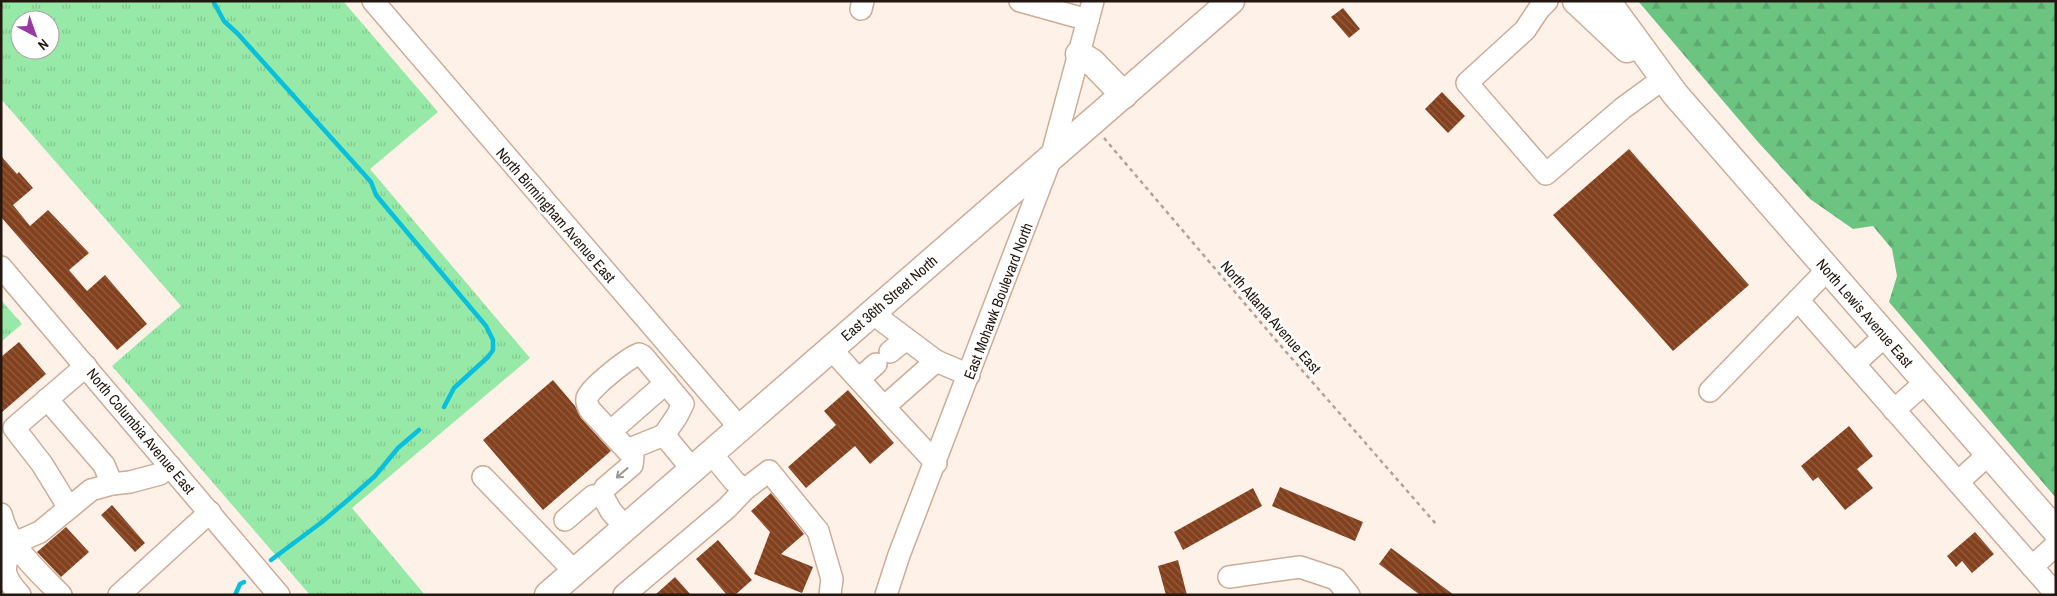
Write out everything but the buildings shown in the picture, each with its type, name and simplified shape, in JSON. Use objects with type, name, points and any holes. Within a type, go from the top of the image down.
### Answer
[{"type":"main road","name":"East 36th Street North","points":[[548,595],[1231,1]]},
{"type":"main road","name":"North Lewis Avenue East","points":[[1576,1],[1667,88],[2056,531]]},
{"type":"main road","name":"North Lewis Avenue East","points":[[1607,1],[1667,88]]},
{"type":"main road","points":[[1079,54],[1092,62],[1124,95]]},
{"type":"street","name":"North Birmingham Avenue East","points":[[373,1],[740,428]]},
{"type":"street","points":[[1020,1],[1091,10]]},
{"type":"street","points":[[1547,1],[1539,9],[1525,30],[1467,84],[1546,174],[1623,108],[1667,88]]},
{"type":"street","name":"East Mohawk Boulevard North","points":[[886,595],[1051,158],[1091,10]]},
{"type":"street","name":"North Columbia Avenue East","points":[[1,267],[279,595]]},
{"type":"street","points":[[1710,390],[1827,270]]},
{"type":"street","points":[[1798,300],[2056,594]]},
{"type":"street","points":[[872,313],[891,352]]},
{"type":"street","points":[[1854,364],[1885,336]]},
{"type":"street","points":[[831,349],[936,463]]},
{"type":"street","points":[[891,352],[936,361],[969,375]]},
{"type":"street","points":[[859,379],[891,352]]},
{"type":"street","points":[[602,495],[605,488],[632,465],[632,456],[590,410],[587,404],[590,393],[630,357],[638,354],[643,356],[683,404],[664,434],[627,450]]},
{"type":"street","points":[[610,432],[663,379],[680,359]]},
{"type":"street","points":[[884,407],[936,361]]},
{"type":"street","points":[[69,508],[42,464],[14,428],[86,366]]},
{"type":"street","points":[[1894,410],[1926,382]]},
{"type":"street","points":[[47,399],[104,465],[112,484]]},
{"type":"street","points":[[664,434],[744,490]]},
{"type":"street","points":[[1958,482],[1989,454]]},
{"type":"street","points":[[6,552],[40,532],[91,490],[160,474],[170,466]]},
{"type":"street","points":[[624,595],[727,508],[744,490],[769,471],[818,531],[832,579],[830,595]]},
{"type":"street","points":[[483,477],[574,572]]},
{"type":"street","points":[[565,520],[593,496],[602,495]]},
{"type":"street","points":[[602,495],[611,511],[625,527]]},
{"type":"street","points":[[119,595],[210,512]]},
{"type":"street","points":[[1,514],[4,524],[6,552],[5,575],[9,584],[20,595]]},
{"type":"street","points":[[2032,567],[2056,545]]},
{"type":"street","points":[[6,552],[62,595]]},
{"type":"street","points":[[1229,577],[1300,567],[1336,579],[1349,595]]},
{"type":"path","name":"North Atlanta Avenue East","points":[[1092,123],[1274,338],[1436,524]]},
{"type":"green space","points":[[1,1],[343,1],[438,112],[370,169],[530,358],[352,508],[425,595],[310,595],[112,366],[181,306],[1,99]]},
{"type":"green space","points":[[1638,1],[2056,1],[2056,498],[1889,302],[1897,276],[1892,249],[1873,226],[1853,229],[1810,199],[1758,142]]},
{"type":"green space","points":[[1,300],[22,324],[1,342]]},
{"type":"waterway","points":[[213,1],[224,21],[238,34],[371,182],[376,195],[486,326],[493,340],[493,350],[488,357],[454,388],[444,407]]},
{"type":"waterway","points":[[271,560],[349,499],[375,476],[398,448],[419,430]]},
{"type":"waterway","points":[[235,595],[240,584],[244,582]]}]
